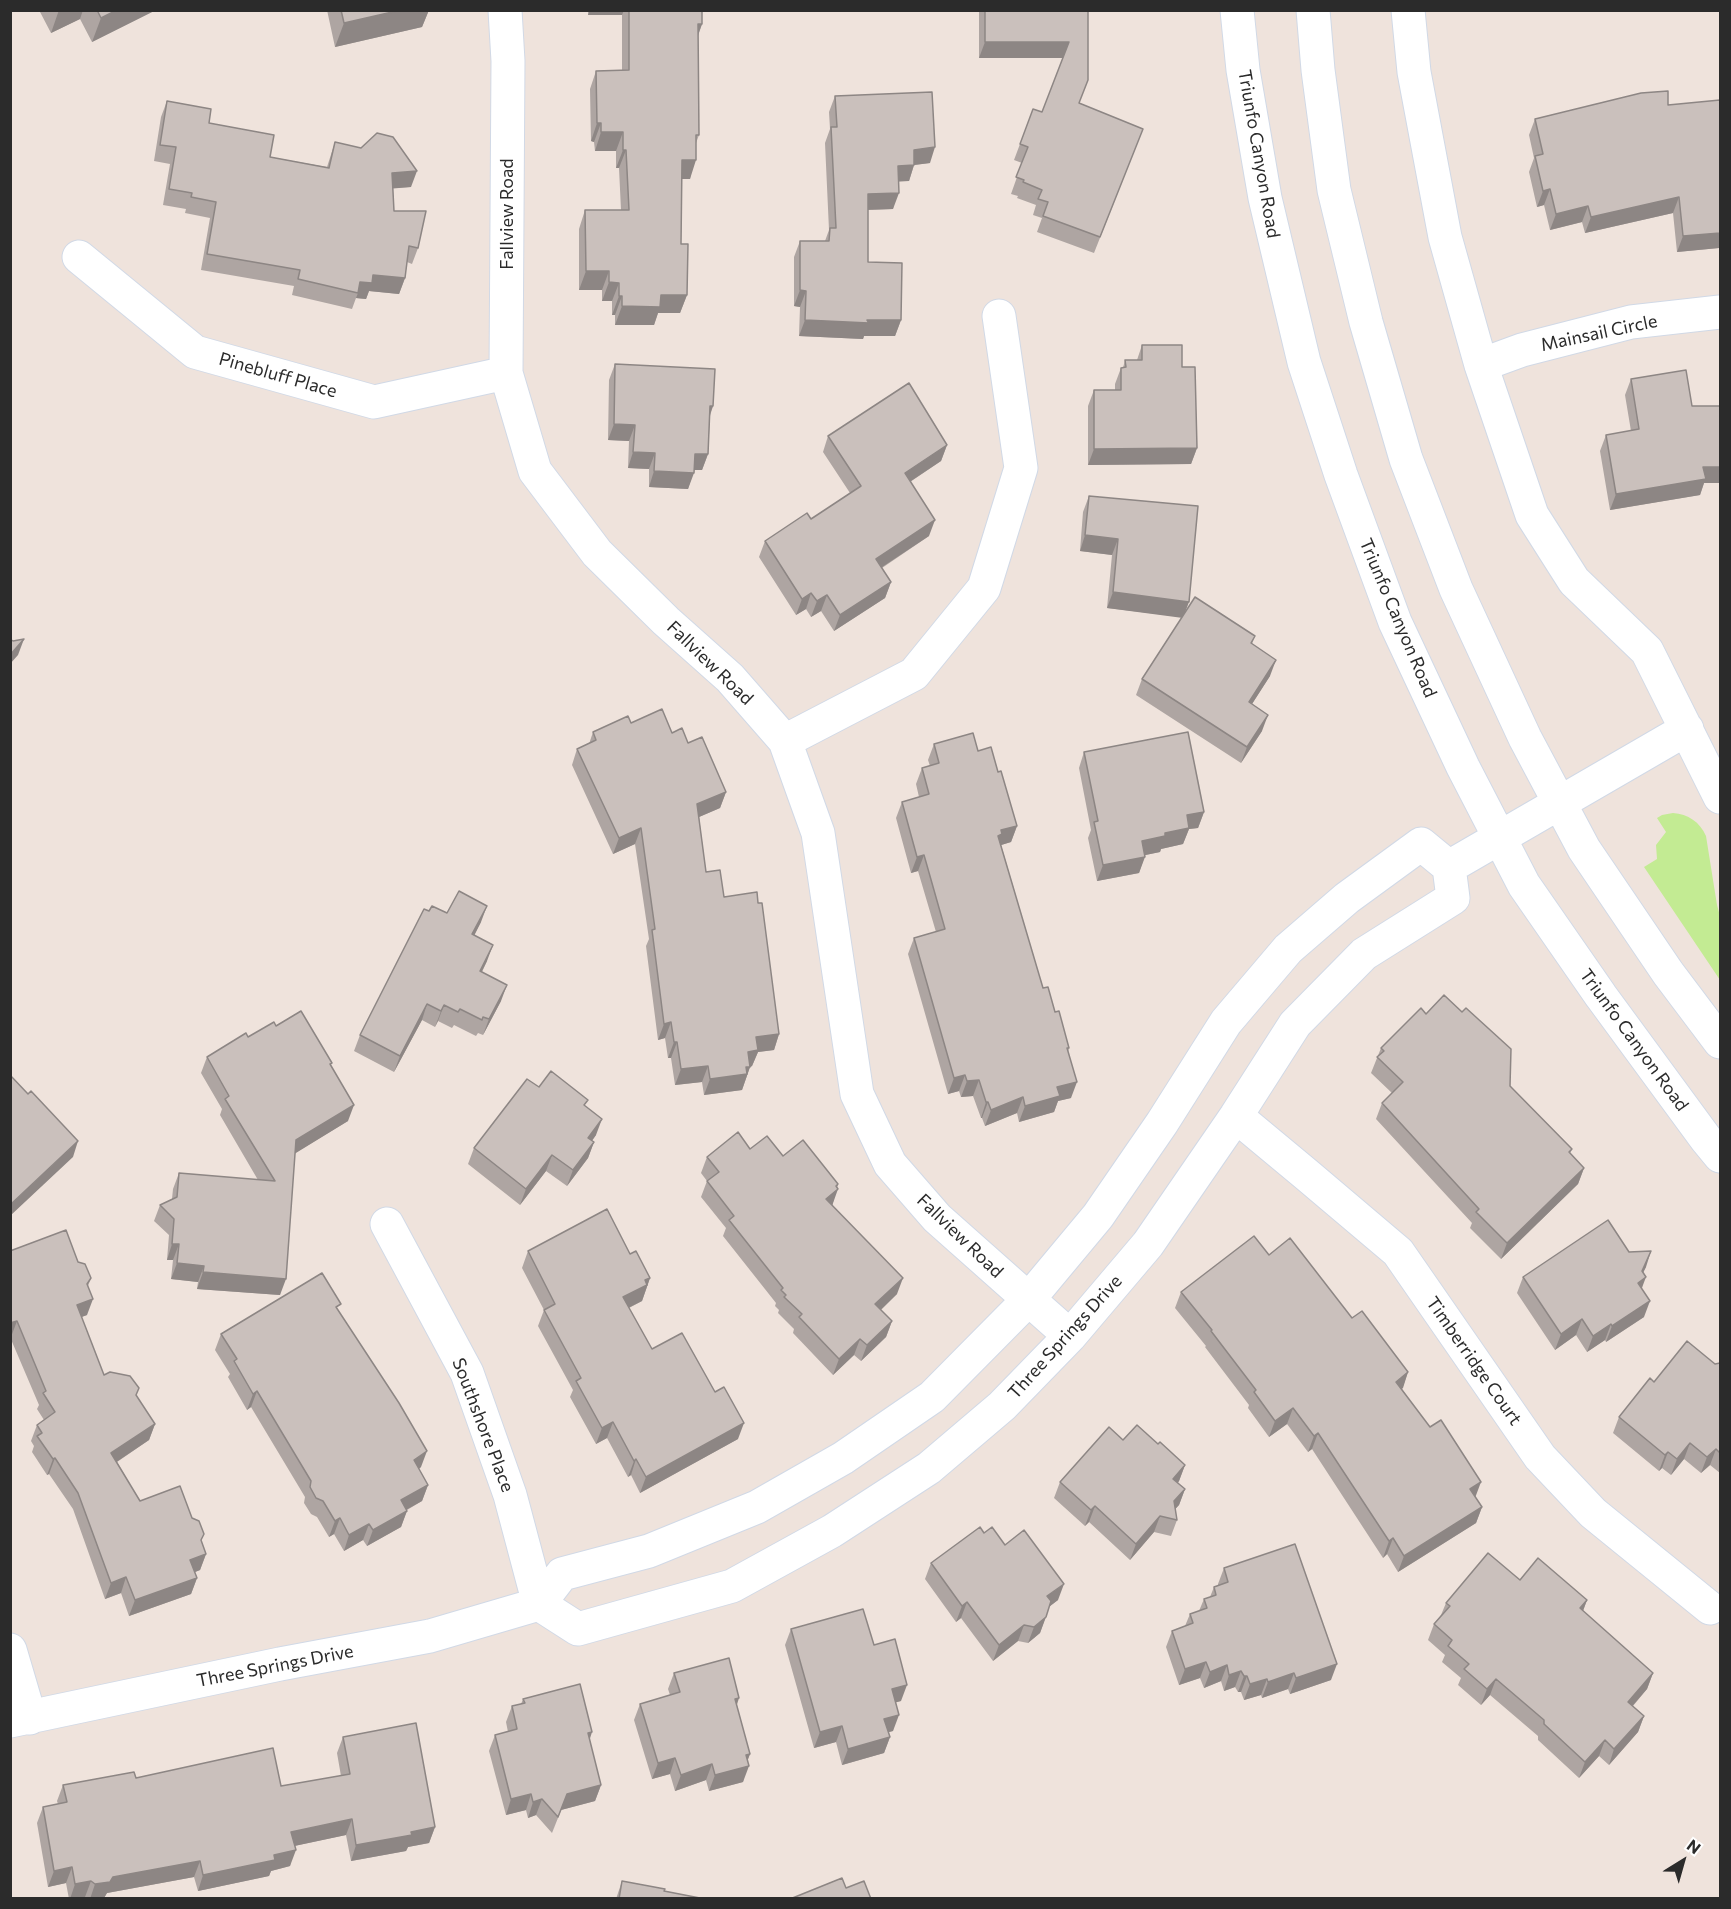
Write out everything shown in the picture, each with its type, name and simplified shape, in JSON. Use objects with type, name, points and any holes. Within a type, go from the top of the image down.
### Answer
[{"type":"street","name":"Fallview Road","points":[[506,10],[508,61],[506,373],[535,471],[597,554],[666,621],[730,678],[785,741],[818,832],[857,1094],[890,1164],[937,1218],[1070,1336]]},
{"type":"street","name":"Triunfo Canyon Road","points":[[1237,10],[1243,70],[1265,198],[1304,362],[1341,476],[1395,622],[1463,767],[1524,885],[1600,996],[1720,1156]]},
{"type":"street","points":[[1313,10],[1318,70],[1334,190],[1366,322],[1406,459],[1456,589],[1525,738],[1584,849],[1668,973],[1720,1042]]},
{"type":"street","points":[[1408,10],[1414,72],[1445,237],[1481,365],[1532,515],[1574,581],[1647,651],[1720,796]]},
{"type":"street","name":"Pinebluff Place","points":[[79,257],[195,352],[374,402],[506,373]]},
{"type":"street","name":"Mainsail Circle","points":[[1481,365],[1522,350],[1631,322],[1720,312]]},
{"type":"street","points":[[785,741],[914,674],[984,588],[1021,468],[999,316]]},
{"type":"street","points":[[539,1604],[562,1574],[650,1551],[757,1507],[843,1458],[932,1397],[1028,1300],[1098,1216],[1162,1123],[1226,1022],[1288,949],[1347,898],[1421,844],[1449,867],[1687,729]]},
{"type":"street","name":"Three Springs Drive","points":[[20,1720],[280,1664],[430,1636],[539,1604],[578,1629],[732,1586],[832,1531],[929,1468],[1002,1406],[1070,1336],[1148,1244],[1236,1116],[1295,1024],[1365,954],[1453,898],[1449,867]]},
{"type":"street","name":"Timberridge Court","points":[[1236,1116],[1398,1252],[1540,1457],[1593,1514],[1710,1608]]},
{"type":"street","name":"Southshore Place","points":[[387,1224],[467,1373],[510,1495],[539,1604]]},
{"type":"street","points":[[10,1650],[20,1720]]},
{"type":"green space","points":[[1673,813],[1693,820],[1706,836],[1720,916],[1720,980],[1644,867],[1657,859],[1656,845],[1666,832],[1657,818]]},
{"type":"building","points":[[97,10],[117,10],[101,18]]},
{"type":"building","points":[[341,10],[401,10],[344,23]]},
{"type":"building","points":[[629,10],[702,10],[702,24],[698,24],[699,135],[696,135],[696,160],[682,160],[681,244],[688,244],[687,295],[661,295],[660,307],[622,306],[619,283],[609,282],[609,271],[586,271],[585,210],[629,210],[623,132],[601,132],[601,123],[597,123],[596,71],[629,70]]},
{"type":"building","points":[[985,10],[1088,10],[1088,80],[1079,103],[1143,129],[1100,237],[1043,216],[1048,202],[1038,199],[1042,190],[1016,177],[1028,147],[1020,144],[1033,109],[1042,112],[1069,42],[985,42]]},
{"type":"building","points":[[1668,91],[1668,105],[1720,100],[1720,233],[1683,236],[1679,197],[1591,217],[1588,206],[1556,214],[1550,189],[1543,191],[1535,156],[1543,154],[1535,119],[1641,93]]},
{"type":"building","points":[[932,92],[935,147],[914,150],[914,165],[898,166],[899,193],[868,194],[868,262],[902,263],[901,320],[867,320],[869,323],[805,320],[806,291],[800,290],[800,241],[829,241],[830,228],[836,228],[831,127],[837,127],[835,96]]},
{"type":"building","points":[[167,101],[211,109],[209,123],[274,135],[270,157],[329,168],[335,142],[361,148],[377,133],[393,137],[417,171],[392,173],[394,211],[426,211],[418,248],[409,246],[405,278],[373,275],[372,283],[360,282],[358,293],[298,279],[300,270],[207,254],[216,202],[191,197],[192,193],[169,189],[176,147],[160,145]]},
{"type":"building","points":[[1142,345],[1182,345],[1182,367],[1195,367],[1197,448],[1094,449],[1094,390],[1121,390],[1121,368],[1126,367],[1125,360],[1142,360]]},
{"type":"building","points":[[615,364],[715,369],[713,406],[710,406],[708,454],[695,454],[694,473],[654,471],[655,453],[633,452],[635,425],[614,424]]},
{"type":"building","points":[[1686,370],[1692,406],[1720,406],[1720,467],[1703,467],[1706,479],[1616,494],[1606,435],[1639,429],[1631,379]]},
{"type":"building","points":[[909,383],[947,445],[905,473],[935,520],[876,559],[891,582],[840,615],[827,595],[817,601],[811,593],[802,599],[765,541],[807,513],[811,519],[861,486],[828,436]]},
{"type":"building","points":[[1089,496],[1198,506],[1189,602],[1113,592],[1118,539],[1085,535]]},
{"type":"building","points":[[1195,597],[1255,636],[1251,643],[1276,660],[1249,702],[1268,715],[1247,747],[1142,679]]},
{"type":"building","points":[[10,639],[13,641],[24,639],[10,655]]},
{"type":"building","points":[[662,709],[672,733],[682,728],[688,743],[702,737],[726,792],[697,804],[706,872],[720,870],[724,897],[757,892],[758,903],[762,903],[779,1034],[756,1037],[758,1050],[748,1052],[750,1067],[746,1067],[747,1074],[710,1079],[708,1066],[681,1069],[671,1022],[664,1024],[652,930],[655,929],[641,828],[619,838],[577,749],[596,740],[593,732],[628,716],[631,723]]},
{"type":"building","points":[[1188,732],[1204,812],[1187,815],[1189,828],[1142,841],[1145,857],[1103,865],[1094,822],[1098,821],[1084,752]]},
{"type":"building","points":[[973,733],[978,751],[991,747],[998,772],[1001,771],[1017,826],[1001,830],[1002,834],[998,836],[1043,988],[1048,987],[1055,1012],[1059,1011],[1077,1082],[1057,1087],[1060,1096],[1025,1106],[1023,1097],[991,1110],[979,1080],[967,1081],[965,1075],[954,1078],[914,938],[945,929],[924,855],[917,857],[902,802],[929,794],[922,768],[939,763],[934,744]]},
{"type":"building","points":[[459,891],[487,906],[472,934],[493,945],[480,971],[507,985],[489,1019],[483,1017],[482,1020],[460,1009],[458,1012],[444,1005],[441,1011],[427,1004],[400,1056],[360,1035],[424,909],[429,911],[432,906],[447,913]]},
{"type":"building","points":[[1444,995],[1462,1012],[1466,1008],[1511,1049],[1510,1086],[1572,1149],[1569,1152],[1584,1168],[1507,1243],[1476,1212],[1479,1209],[1382,1103],[1403,1082],[1377,1057],[1384,1051],[1381,1048],[1421,1008],[1426,1014]]},
{"type":"building","points":[[301,1011],[354,1105],[296,1140],[286,1279],[203,1272],[204,1266],[177,1263],[179,1244],[172,1244],[174,1219],[160,1205],[177,1197],[179,1173],[275,1181],[225,1099],[229,1096],[207,1057],[246,1033],[248,1037],[274,1022],[276,1026]]},
{"type":"building","points":[[551,1071],[588,1100],[584,1105],[602,1119],[588,1138],[594,1142],[573,1170],[552,1155],[526,1189],[474,1148],[527,1079],[539,1087]]},
{"type":"building","points":[[10,1075],[28,1094],[31,1091],[78,1141],[10,1205]]},
{"type":"building","points":[[738,1132],[750,1149],[767,1136],[783,1156],[803,1140],[838,1184],[836,1186],[838,1189],[826,1199],[903,1278],[875,1304],[892,1321],[867,1345],[860,1339],[839,1359],[799,1317],[802,1314],[784,1297],[786,1295],[781,1290],[783,1288],[729,1220],[734,1216],[707,1181],[719,1172],[707,1157]]},
{"type":"building","points":[[607,1209],[630,1254],[636,1251],[650,1278],[645,1280],[647,1285],[623,1297],[652,1349],[682,1333],[715,1392],[724,1387],[744,1423],[646,1477],[636,1459],[634,1461],[613,1422],[602,1428],[576,1381],[581,1378],[544,1310],[555,1304],[528,1251]]},
{"type":"building","points":[[1608,1220],[1629,1252],[1651,1251],[1642,1271],[1646,1277],[1638,1283],[1650,1301],[1593,1336],[1582,1319],[1561,1334],[1523,1277]]},
{"type":"building","points":[[66,1230],[78,1262],[85,1264],[91,1278],[87,1284],[93,1299],[77,1305],[104,1375],[110,1372],[130,1376],[139,1388],[136,1395],[155,1424],[111,1453],[140,1501],[180,1486],[192,1518],[199,1521],[204,1534],[201,1540],[206,1554],[190,1560],[197,1578],[135,1600],[126,1577],[111,1583],[78,1493],[37,1436],[42,1433],[37,1425],[55,1412],[43,1393],[46,1391],[17,1321],[10,1323],[10,1251]]},
{"type":"building","points":[[1254,1236],[1269,1255],[1290,1238],[1352,1318],[1362,1311],[1408,1372],[1396,1382],[1430,1427],[1441,1420],[1481,1482],[1470,1489],[1482,1507],[1404,1556],[1393,1538],[1389,1541],[1318,1433],[1314,1436],[1293,1408],[1275,1421],[1254,1392],[1256,1390],[1181,1292]]},
{"type":"building","points":[[322,1273],[341,1304],[336,1307],[399,1403],[427,1451],[414,1460],[428,1485],[401,1500],[407,1511],[373,1530],[369,1524],[349,1535],[340,1518],[335,1521],[323,1501],[316,1498],[310,1487],[311,1481],[257,1391],[253,1394],[234,1361],[237,1359],[221,1334]]},
{"type":"building","points":[[1687,1341],[1715,1364],[1720,1363],[1720,1453],[1716,1449],[1707,1457],[1690,1443],[1677,1459],[1668,1452],[1665,1455],[1619,1417],[1650,1378],[1654,1382]]},
{"type":"building","points":[[1137,1425],[1185,1465],[1173,1479],[1185,1489],[1174,1501],[1177,1520],[1160,1516],[1136,1544],[1095,1506],[1091,1510],[1060,1482],[1109,1427],[1123,1440]]},
{"type":"building","points":[[980,1527],[984,1533],[992,1527],[1005,1545],[1024,1530],[1064,1584],[1047,1596],[1051,1601],[1046,1617],[1034,1627],[1024,1625],[999,1645],[967,1602],[962,1606],[931,1563]]},
{"type":"building","points":[[1295,1544],[1337,1664],[1296,1678],[1294,1673],[1268,1682],[1267,1679],[1250,1684],[1247,1676],[1244,1676],[1241,1671],[1229,1675],[1227,1665],[1210,1672],[1206,1662],[1185,1669],[1172,1631],[1193,1623],[1190,1614],[1207,1608],[1204,1599],[1216,1595],[1214,1587],[1228,1582],[1224,1568]]},
{"type":"building","points":[[1488,1553],[1520,1580],[1538,1558],[1587,1600],[1580,1608],[1653,1673],[1628,1702],[1644,1716],[1614,1749],[1605,1740],[1585,1762],[1544,1724],[1544,1720],[1496,1679],[1487,1689],[1464,1669],[1469,1664],[1448,1646],[1452,1640],[1434,1624],[1450,1606],[1446,1603]]},
{"type":"building","points":[[863,1609],[874,1645],[895,1639],[907,1685],[892,1689],[899,1715],[884,1719],[890,1737],[848,1749],[842,1726],[820,1732],[791,1629]]},
{"type":"building","points":[[729,1658],[739,1698],[735,1699],[750,1754],[746,1755],[749,1766],[715,1775],[712,1764],[681,1775],[675,1758],[658,1763],[640,1704],[680,1692],[674,1673]]},
{"type":"building","points":[[580,1684],[592,1732],[588,1733],[601,1785],[567,1794],[558,1817],[542,1799],[533,1802],[531,1794],[511,1799],[495,1735],[517,1729],[512,1706],[525,1703],[523,1699]]},
{"type":"building","points":[[416,1723],[435,1827],[411,1832],[412,1835],[356,1845],[352,1819],[291,1832],[296,1850],[274,1855],[275,1860],[203,1875],[200,1861],[113,1877],[110,1882],[95,1884],[91,1881],[75,1884],[72,1867],[54,1871],[43,1807],[67,1802],[63,1785],[134,1772],[136,1778],[273,1748],[281,1786],[350,1774],[343,1737]]},
{"type":"building","points":[[842,1878],[846,1888],[864,1881],[871,1899],[790,1899]]},
{"type":"building","points":[[622,1881],[665,1889],[664,1891],[705,1899],[619,1899]]}]
